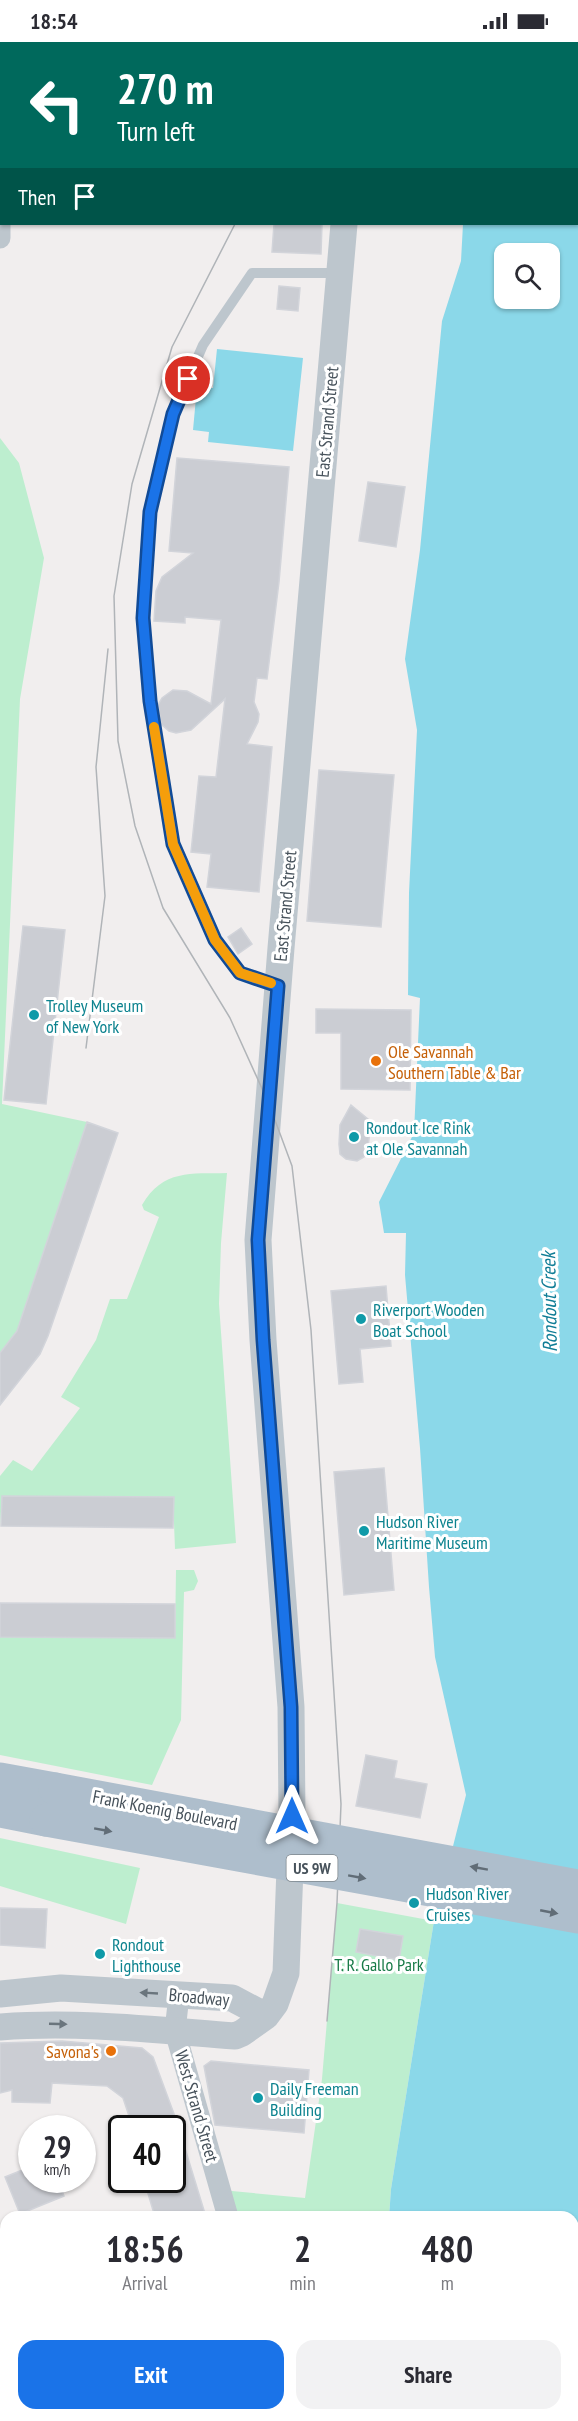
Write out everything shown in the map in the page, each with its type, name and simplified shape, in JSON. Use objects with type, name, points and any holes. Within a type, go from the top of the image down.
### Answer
[{"type":"main road","name":"Frank Koenig Boulevard","points":[[0,1779],[578,1886]]},
{"type":"main road","name":"Frank Koenig Boulevard","points":[[0,1811],[578,1917]]},
{"type":"street","points":[[0,211],[0,238]]},
{"type":"street","name":"East Strand Street","points":[[266,2016],[275,2004],[286,1973],[292,1816],[291,1707],[263,1340],[258,1240],[344,225]]},
{"type":"street","name":"Broadway","points":[[0,1994],[61,1988],[232,1998],[266,2016],[242,2034],[235,2036],[46,2024],[0,2027]]},
{"type":"street","name":"West Strand Street","points":[[179,1995],[175,2031],[226,2211]]},
{"type":"lane","points":[[278,986],[240,973],[215,940],[173,844],[150,701],[143,618],[150,512],[173,414],[203,345],[252,273],[340,273]]},
{"type":"green space","points":[[0,438],[19,463],[44,558],[20,699],[2,1104],[87,1122],[17,1331],[0,1353]]},
{"type":"green space","points":[[227,1173],[219,1304],[236,1543],[175,1549],[173,1497],[2,1496],[0,1527],[0,1476],[13,1460],[32,1471],[80,1408],[61,1397],[96,1340],[110,1299],[127,1299],[159,1217],[144,1210],[142,1205],[150,1193],[169,1179],[190,1174]]},
{"type":"green space","points":[[176,1570],[194,1570],[198,1581],[194,1590],[184,1592],[181,1720],[152,1785],[0,1755],[0,1637],[175,1638]]},
{"type":"green space","points":[[0,1838],[140,1868],[126,1924],[0,1886]]},
{"type":"green space","name":"T. R. Gallo Park","points":[[337,1903],[434,1921],[389,2211],[228,2211],[221,2190],[305,2198],[322,2079]]},
{"type":"water","name":"Rondout Creek","points":[[463,225],[578,225],[578,2211],[389,2211],[434,1921],[466,1795],[435,1657],[405,1275],[406,1233],[384,1233],[379,1202],[414,1133],[420,998],[408,995],[409,893],[417,730],[405,659],[420,550],[442,321],[461,261]]},
{"type":"water","points":[[217,349],[303,358],[293,451],[208,442],[209,432],[193,430],[197,387],[213,388]]},
{"type":"building","points":[[274,225],[322,225],[321,254],[272,252]]},
{"type":"building","points":[[279,286],[300,288],[298,311],[277,309]]},
{"type":"building","points":[[177,458],[289,467],[279,582],[267,679],[257,678],[254,702],[259,714],[258,722],[247,744],[272,747],[259,892],[207,887],[211,854],[191,852],[199,776],[216,777],[225,699],[191,730],[176,733],[169,731],[161,724],[158,705],[162,698],[173,690],[187,691],[211,704],[221,620],[185,617],[185,623],[154,621],[156,591],[162,577],[193,553],[169,551]]},
{"type":"building","points":[[368,482],[405,487],[396,547],[359,541]]},
{"type":"building","points":[[319,770],[394,775],[381,927],[307,921]]},
{"type":"building","name":"Trolley Museum of New York","points":[[23,926],[65,930],[46,1104],[4,1100]]},
{"type":"building","points":[[241,928],[252,944],[238,954],[228,937]]},
{"type":"building","name":"Ole Savannah Southern Table & Bar","points":[[316,1009],[411,1010],[410,1090],[341,1089],[341,1033],[316,1033]]},
{"type":"building","name":"Rondout Ice Rink at Ole Savannah","points":[[351,1105],[369,1120],[368,1148],[364,1157],[357,1161],[346,1159],[340,1154],[340,1125]]},
{"type":"building","points":[[87,1122],[118,1133],[48,1336],[40,1354],[0,1405],[0,1353],[17,1331]]},
{"type":"building","name":"Riverport Wooden Boat School","points":[[386,1286],[391,1346],[360,1349],[363,1382],[339,1384],[331,1291]]},
{"type":"building","name":"Hudson River Maritime Museum","points":[[384,1468],[394,1590],[344,1595],[334,1472]]},
{"type":"building","points":[[2,1496],[174,1497],[173,1528],[1,1526]]},
{"type":"building","points":[[0,1603],[175,1604],[175,1638],[0,1637]]},
{"type":"building","points":[[366,1755],[397,1761],[394,1778],[427,1784],[420,1818],[356,1806]]},
{"type":"building","points":[[0,1908],[47,1909],[45,1948],[0,1945]]},
{"type":"building","points":[[360,1929],[403,1936],[399,1960],[356,1952]]},
{"type":"building","points":[[62,2041],[142,2048],[153,2057],[174,2115],[129,2115],[123,2098],[107,2086],[52,2083],[50,2103],[12,2102],[12,2090],[0,2093],[0,2043]]},
{"type":"building","name":"Daily Freeman Building","points":[[211,2061],[309,2070],[304,2133],[215,2125],[204,2066]]},
{"type":"building","points":[[186,2151],[204,2211],[153,2211],[148,2193],[186,2193]]},
{"type":"building","points":[[18,2172],[18,2193],[63,2193],[64,2196],[27,2211],[19,2211],[5,2177]]},
{"type":"tram line","points":[[234,225],[172,347],[132,484],[114,596],[118,741],[135,826],[163,908],[230,1018],[269,1104],[292,1166],[311,1330],[341,1804],[337,1903],[327,2021]]},
{"type":"tram line","points":[[86,1048],[105,896],[96,767],[108,649]]},
{"type":"slow traffic","points":[[154,727],[173,844],[215,940],[240,973],[271,983]]},
{"type":"place","name":"Trolley Museum of New York","points":[[34,1015]]},
{"type":"place","name":"Ole Savannah Southern Table & Bar","points":[[376,1061]]},
{"type":"place","name":"Rondout Ice Rink at Ole Savannah","points":[[354,1137]]},
{"type":"place","name":"Riverport Wooden Boat School","points":[[361,1319]]},
{"type":"place","name":"Hudson River Maritime Museum","points":[[364,1531]]},
{"type":"place","name":"Hudson River Cruises","points":[[414,1903]]},
{"type":"place","name":"Rondout Lighthouse","points":[[100,1954]]},
{"type":"place","name":"Savona's","points":[[111,2051]]},
{"type":"place","name":"Daily Freeman Building","points":[[258,2098]]},
{"type":"route","points":[[188,379],[173,414],[150,512],[143,618],[150,701],[173,844],[215,940],[240,973],[278,986],[258,1240],[263,1340],[291,1707],[292,1816]]}]
